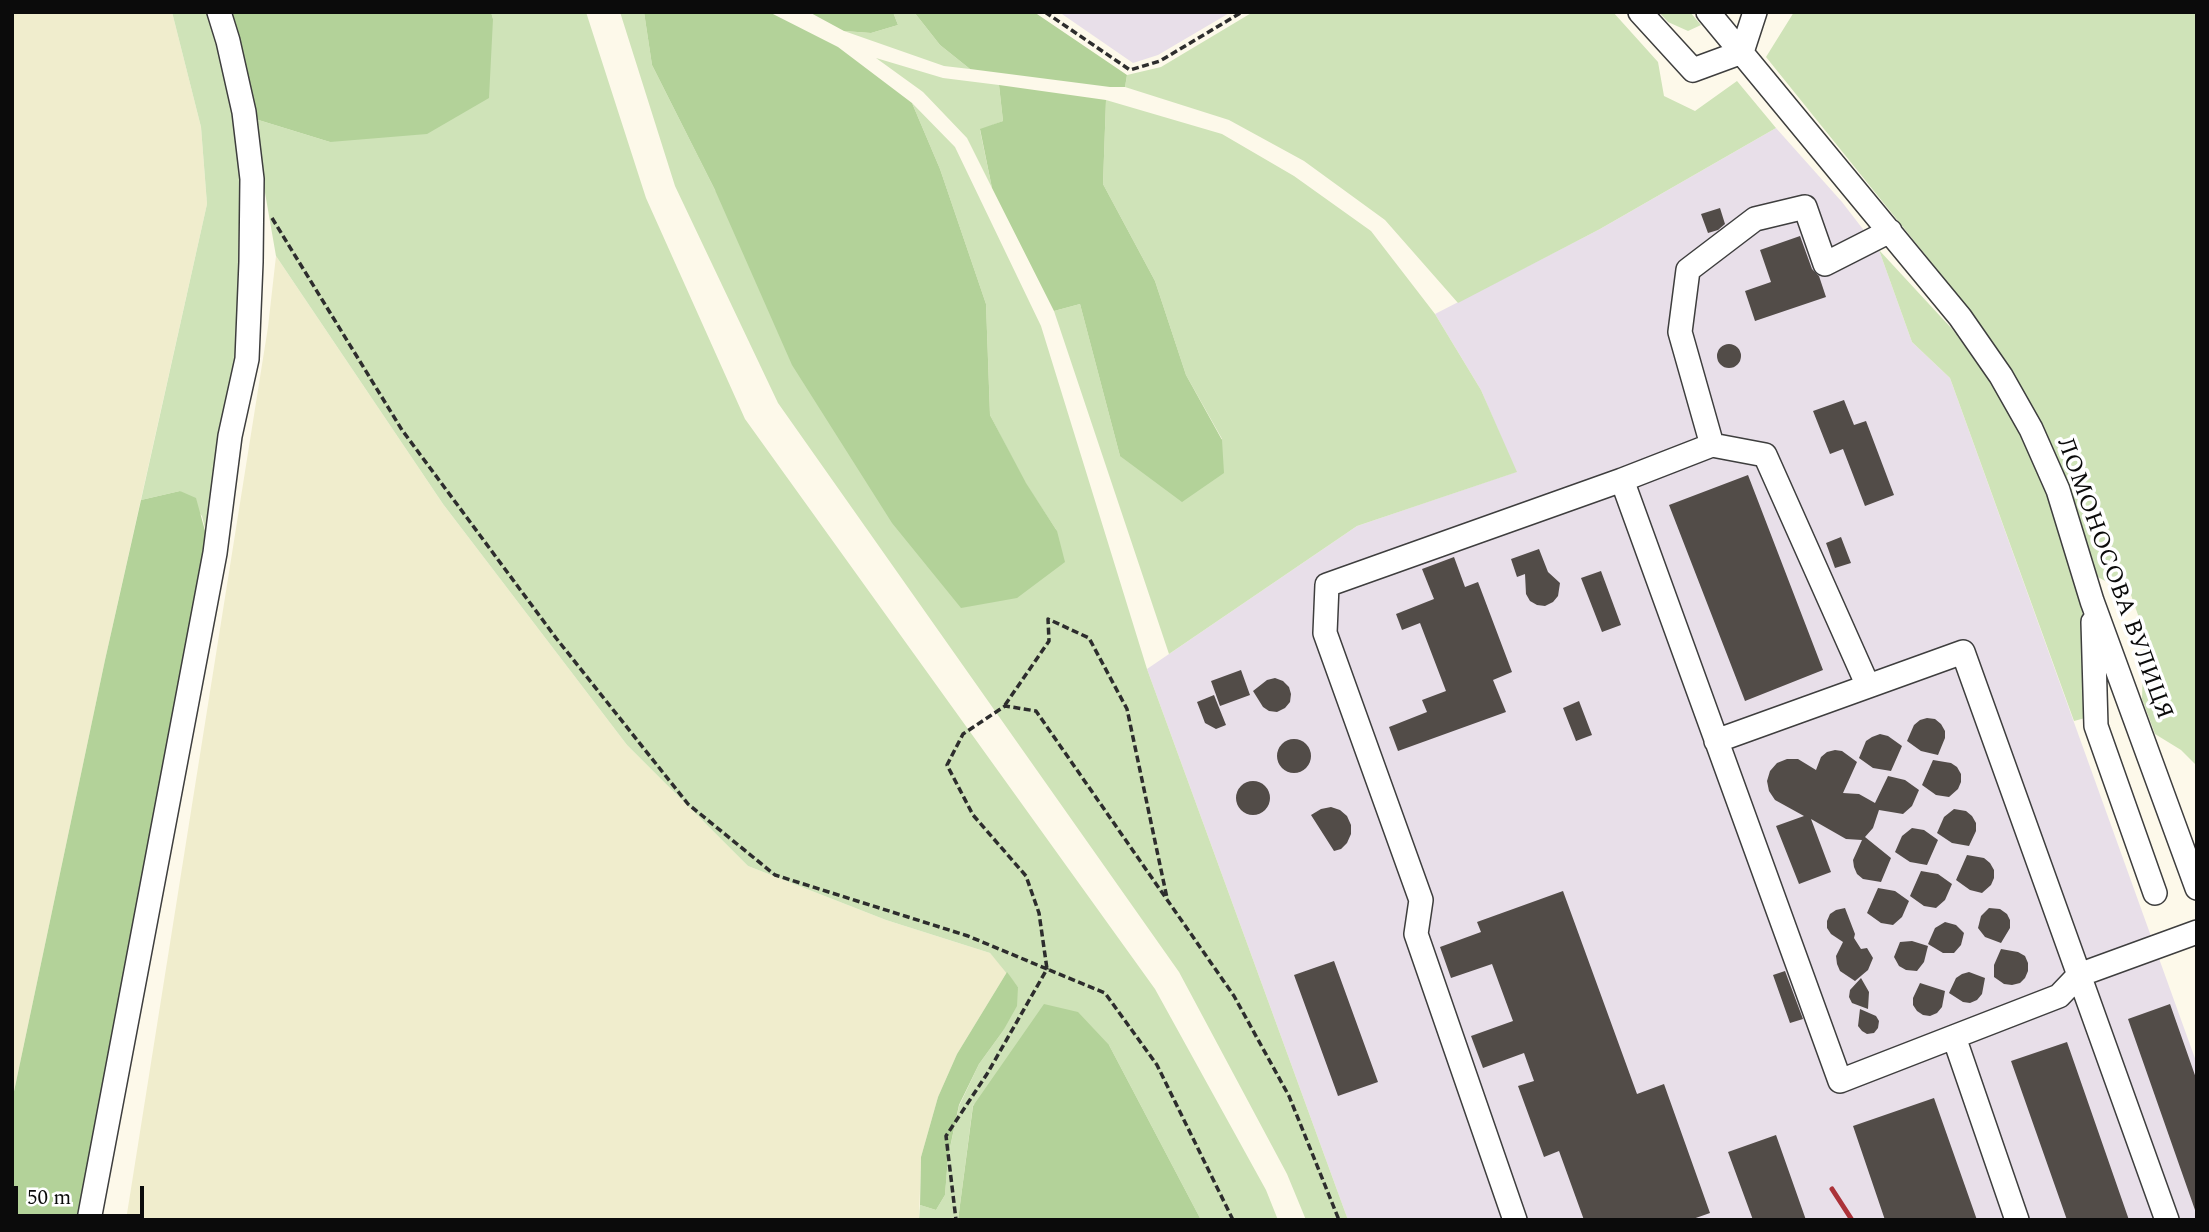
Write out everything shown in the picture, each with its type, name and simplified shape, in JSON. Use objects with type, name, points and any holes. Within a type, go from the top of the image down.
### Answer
[{"type":"street","points":[[89,1220],[215,553],[230,436],[247,359],[252,179],[244,112],[219,12]]},
{"type":"street","points":[[1640,12],[1693,70],[1742,52],[1755,12]]},
{"type":"street","name":"ЛОМОНОСОВА ВУЛИЦЯ","points":[[1708,12],[1960,317],[2001,376],[2031,429],[2058,490],[2092,601],[2197,888]]},
{"type":"street","points":[[1712,445],[1680,332],[1688,270],[1755,219],[1805,207],[1825,264],[1890,232]]},
{"type":"street","points":[[1515,1220],[1416,934],[1421,900],[1325,633],[1327,585],[1622,480],[1712,445],[1765,455],[1868,686]]},
{"type":"street","points":[[1622,480],[1840,1081],[2059,996],[2080,975],[2197,932]]},
{"type":"street","points":[[2092,601],[2096,726],[2155,893]]},
{"type":"street","points":[[1716,741],[1964,652],[2168,1220]]},
{"type":"street","points":[[1954,1037],[2017,1220]]},
{"type":"path","points":[[1045,12],[1130,70],[1160,61],[1242,12]]},
{"type":"path","points":[[267,209],[402,430],[556,638],[688,804],[775,875],[968,936],[1105,993],[1157,1065],[1233,1220]]},
{"type":"path","points":[[956,1220],[946,1136],[987,1074],[1046,969],[1039,913],[1026,876],[973,815],[947,765],[963,734],[1005,706],[1049,641],[1048,619],[1089,638],[1128,709],[1168,900]]},
{"type":"path","points":[[1005,706],[1036,711],[1234,996],[1289,1096],[1339,1220]]},
{"type":"shaded area","points":[[12,12],[172,12],[201,127],[207,204],[105,660],[12,1101]]},
{"type":"shaded area","points":[[1059,12],[1231,12],[1158,55],[1133,63]]},
{"type":"shaded area","points":[[1776,128],[1842,202],[1879,250],[1912,342],[1950,378],[2197,1064],[2197,1220],[1348,1220],[1147,669],[1357,526],[1516,472],[1481,390],[1435,314],[1600,229]]},
{"type":"shaded area","points":[[276,256],[443,504],[627,745],[748,866],[886,920],[990,953],[1007,972],[957,1054],[938,1097],[921,1157],[919,1220],[126,1220],[268,327]]},
{"type":"green space","points":[[172,12],[211,12],[221,44],[244,181],[239,357],[210,549],[202,516],[180,491],[141,500],[207,204],[201,127]]},
{"type":"green space","points":[[227,12],[491,12],[493,19],[489,98],[427,134],[330,142],[252,118]]},
{"type":"green space","points":[[491,12],[586,12],[646,198],[745,419],[1155,989],[1266,1190],[1278,1220],[1201,1220],[1109,1045],[973,1105],[958,1220],[919,1220],[920,1205],[936,1210],[945,1195],[948,1157],[959,1106],[979,1064],[1003,1031],[1018,987],[990,953],[886,920],[748,866],[627,745],[443,504],[276,256],[252,118],[330,142],[493,19]]},
{"type":"green space","points":[[620,12],[644,12],[652,65],[715,190],[1057,531],[1024,481],[990,415],[986,304],[940,169],[912,103],[955,147],[1041,326],[1147,669],[1348,1220],[1306,1220],[1287,1174],[1179,972],[778,403],[675,186]]},
{"type":"green space","points":[[644,12],[769,12],[838,47],[912,103],[940,169],[986,304],[990,415],[1026,483],[1057,531],[1065,562],[1017,598],[961,608],[892,523],[792,365],[715,190],[652,65]]},
{"type":"green space","points":[[809,12],[893,12],[898,25],[871,33],[844,31]]},
{"type":"green space","points":[[893,12],[914,12],[940,45],[970,69],[944,66],[844,31],[871,33],[898,25]]},
{"type":"green space","points":[[914,12],[1034,12],[1127,75],[1125,87],[970,69],[940,45]]},
{"type":"green space","points":[[1253,12],[1613,12],[1658,62],[1664,96],[1695,111],[1737,81],[1776,128],[1600,229],[1458,303],[1385,220],[1304,161],[1229,120],[1125,87],[1127,75],[1161,67]]},
{"type":"green space","points":[[1659,12],[1690,12],[1701,25],[1688,31],[1668,22]]},
{"type":"green space","points":[[1794,12],[2197,12],[2197,766],[2181,750],[2155,734],[2142,699],[2144,632],[2131,595],[2096,576],[2069,488],[2043,426],[2013,372],[1973,314],[1766,57]]},
{"type":"green space","points":[[876,58],[943,78],[999,85],[1003,121],[980,130],[992,188],[967,138],[923,92]]},
{"type":"green space","points":[[999,85],[1106,100],[1103,184],[1155,281],[1186,375],[1222,440],[1224,473],[1182,502],[1120,456],[1080,304],[1054,311],[992,188],[980,129],[1003,121]]},
{"type":"green space","points":[[1106,100],[1222,134],[1294,176],[1371,231],[1435,314],[1481,390],[1517,472],[1357,526],[1169,654],[1054,311],[1080,304],[1120,456],[1222,439],[1186,375],[1155,281],[1103,184]]},
{"type":"green space","points":[[1879,250],[1953,330],[1998,392],[2023,438],[2048,498],[2082,601],[2089,717],[2074,721],[1950,378],[1912,342]]},
{"type":"green space","points":[[180,491],[196,498],[210,549],[80,1220],[12,1220],[12,1101],[141,500]]},
{"type":"green space","points":[[1007,972],[1018,987],[1017,1006],[979,1064],[959,1105],[948,1157],[945,1195],[936,1210],[920,1205],[921,1157],[938,1097],[957,1054]]},
{"type":"green space","points":[[1044,1004],[1078,1012],[1109,1045],[1201,1220],[958,1220],[973,1106]]},
{"type":"building","points":[[1720,208],[1725,224],[1708,233],[1701,214]]},
{"type":"building","points":[[1800,236],[1826,297],[1755,321],[1745,291],[1771,282],[1760,250]]},
{"type":"building","points":[[1729,344],[1737,348],[1741,356],[1737,364],[1729,368],[1721,364],[1717,356],[1721,348]]},
{"type":"building","points":[[1844,400],[1854,425],[1866,421],[1894,495],[1865,506],[1843,449],[1830,454],[1813,411]]},
{"type":"building","points":[[1748,475],[1823,670],[1745,701],[1669,505]]},
{"type":"building","points":[[1841,537],[1851,563],[1835,568],[1826,543]]},
{"type":"building","points":[[1539,549],[1548,572],[1560,583],[1558,596],[1545,606],[1530,601],[1526,594],[1525,574],[1517,577],[1511,559]]},
{"type":"building","points":[[1454,557],[1465,587],[1478,582],[1512,672],[1493,680],[1506,712],[1398,751],[1389,727],[1427,712],[1422,700],[1446,691],[1420,623],[1402,630],[1396,614],[1434,599],[1422,569]]},
{"type":"building","points":[[1601,571],[1621,625],[1602,632],[1581,578]]},
{"type":"building","points":[[1241,670],[1250,695],[1220,706],[1211,681]]},
{"type":"building","points":[[1275,678],[1289,687],[1291,694],[1290,702],[1277,712],[1263,707],[1253,691],[1267,680]]},
{"type":"building","points":[[1214,695],[1226,725],[1216,729],[1205,723],[1197,702]]},
{"type":"building","points":[[1579,701],[1592,735],[1576,741],[1563,708]]},
{"type":"building","points":[[1927,718],[1935,719],[1945,731],[1938,755],[1921,751],[1907,741],[1914,725]]},
{"type":"building","points":[[1880,734],[1902,746],[1891,771],[1873,768],[1859,758],[1866,741]]},
{"type":"building","points":[[1294,739],[1306,744],[1311,756],[1306,768],[1294,773],[1282,768],[1277,756],[1282,744]]},
{"type":"building","points":[[1835,750],[1842,751],[1857,762],[1843,793],[1859,794],[1875,803],[1888,776],[1905,780],[1919,790],[1912,806],[1903,814],[1879,810],[1873,828],[1865,837],[1891,858],[1881,882],[1863,879],[1857,874],[1853,860],[1862,840],[1846,839],[1811,819],[1831,872],[1799,884],[1776,826],[1804,816],[1775,800],[1767,781],[1770,771],[1777,763],[1787,759],[1798,759],[1816,770],[1821,757]]},
{"type":"building","points":[[1933,760],[1951,763],[1961,774],[1958,789],[1949,797],[1936,795],[1922,785]]},
{"type":"building","points":[[1253,781],[1265,786],[1270,798],[1265,810],[1253,815],[1241,810],[1236,798],[1241,786]]},
{"type":"building","points":[[1331,807],[1347,816],[1351,825],[1347,843],[1334,851],[1311,815]]},
{"type":"building","points":[[1954,809],[1966,811],[1976,823],[1976,831],[1969,846],[1952,843],[1937,833],[1944,817]]},
{"type":"building","points":[[1912,828],[1924,830],[1938,840],[1927,865],[1910,862],[1895,852],[1902,836]]},
{"type":"building","points":[[1967,855],[1984,858],[1994,870],[1991,885],[1982,893],[1970,890],[1956,880]]},
{"type":"building","points":[[1921,871],[1938,874],[1952,884],[1945,900],[1936,908],[1924,906],[1910,896]]},
{"type":"building","points":[[1878,888],[1895,891],[1909,901],[1902,917],[1893,925],[1881,923],[1867,913]]},
{"type":"building","points":[[1563,891],[1637,1094],[1664,1084],[1710,1213],[1690,1220],[1584,1220],[1559,1151],[1544,1157],[1518,1086],[1534,1081],[1524,1053],[1483,1068],[1471,1036],[1513,1021],[1492,964],[1451,978],[1440,947],[1481,932],[1477,922]]},
{"type":"building","points":[[1845,908],[1855,934],[1854,938],[1861,949],[1867,948],[1873,958],[1868,970],[1855,981],[1840,971],[1836,956],[1843,942],[1827,928],[1830,914]]},
{"type":"building","points":[[1989,908],[2000,909],[2010,920],[2010,928],[2001,943],[1985,937],[1978,928],[1981,916]]},
{"type":"building","points":[[1945,922],[1956,925],[1964,933],[1961,945],[1954,953],[1943,953],[1928,944],[1935,928]]},
{"type":"building","points":[[1912,941],[1928,946],[1924,962],[1917,971],[1899,966],[1894,957],[1900,942]]},
{"type":"building","points":[[2001,949],[2025,956],[2028,971],[2020,983],[2004,984],[1994,977],[1994,965]]},
{"type":"building","points":[[1334,961],[1378,1082],[1338,1096],[1294,975]]},
{"type":"building","points":[[1785,971],[1803,1019],[1790,1023],[1773,975]]},
{"type":"building","points":[[1969,972],[1985,978],[1982,994],[1970,1003],[1963,1002],[1949,993],[1956,978]]},
{"type":"building","points":[[1861,978],[1869,992],[1868,1009],[1852,1003],[1849,997],[1850,990]]},
{"type":"building","points":[[1920,983],[1945,991],[1942,1007],[1930,1016],[1923,1015],[1913,1005],[1913,998]]},
{"type":"building","points":[[2170,1004],[2197,1081],[2195,1210],[2128,1019]]},
{"type":"building","points":[[1860,1009],[1876,1016],[1879,1021],[1874,1033],[1867,1034],[1858,1026]]},
{"type":"building","points":[[2067,1042],[2129,1220],[2067,1220],[2011,1061]]},
{"type":"building","points":[[1934,1098],[1977,1220],[1885,1220],[1853,1126]]},
{"type":"building","points":[[1776,1135],[1806,1220],[1753,1220],[1728,1152]]},
{"type":"railway","points":[[1832,1189],[1852,1220]]}]
